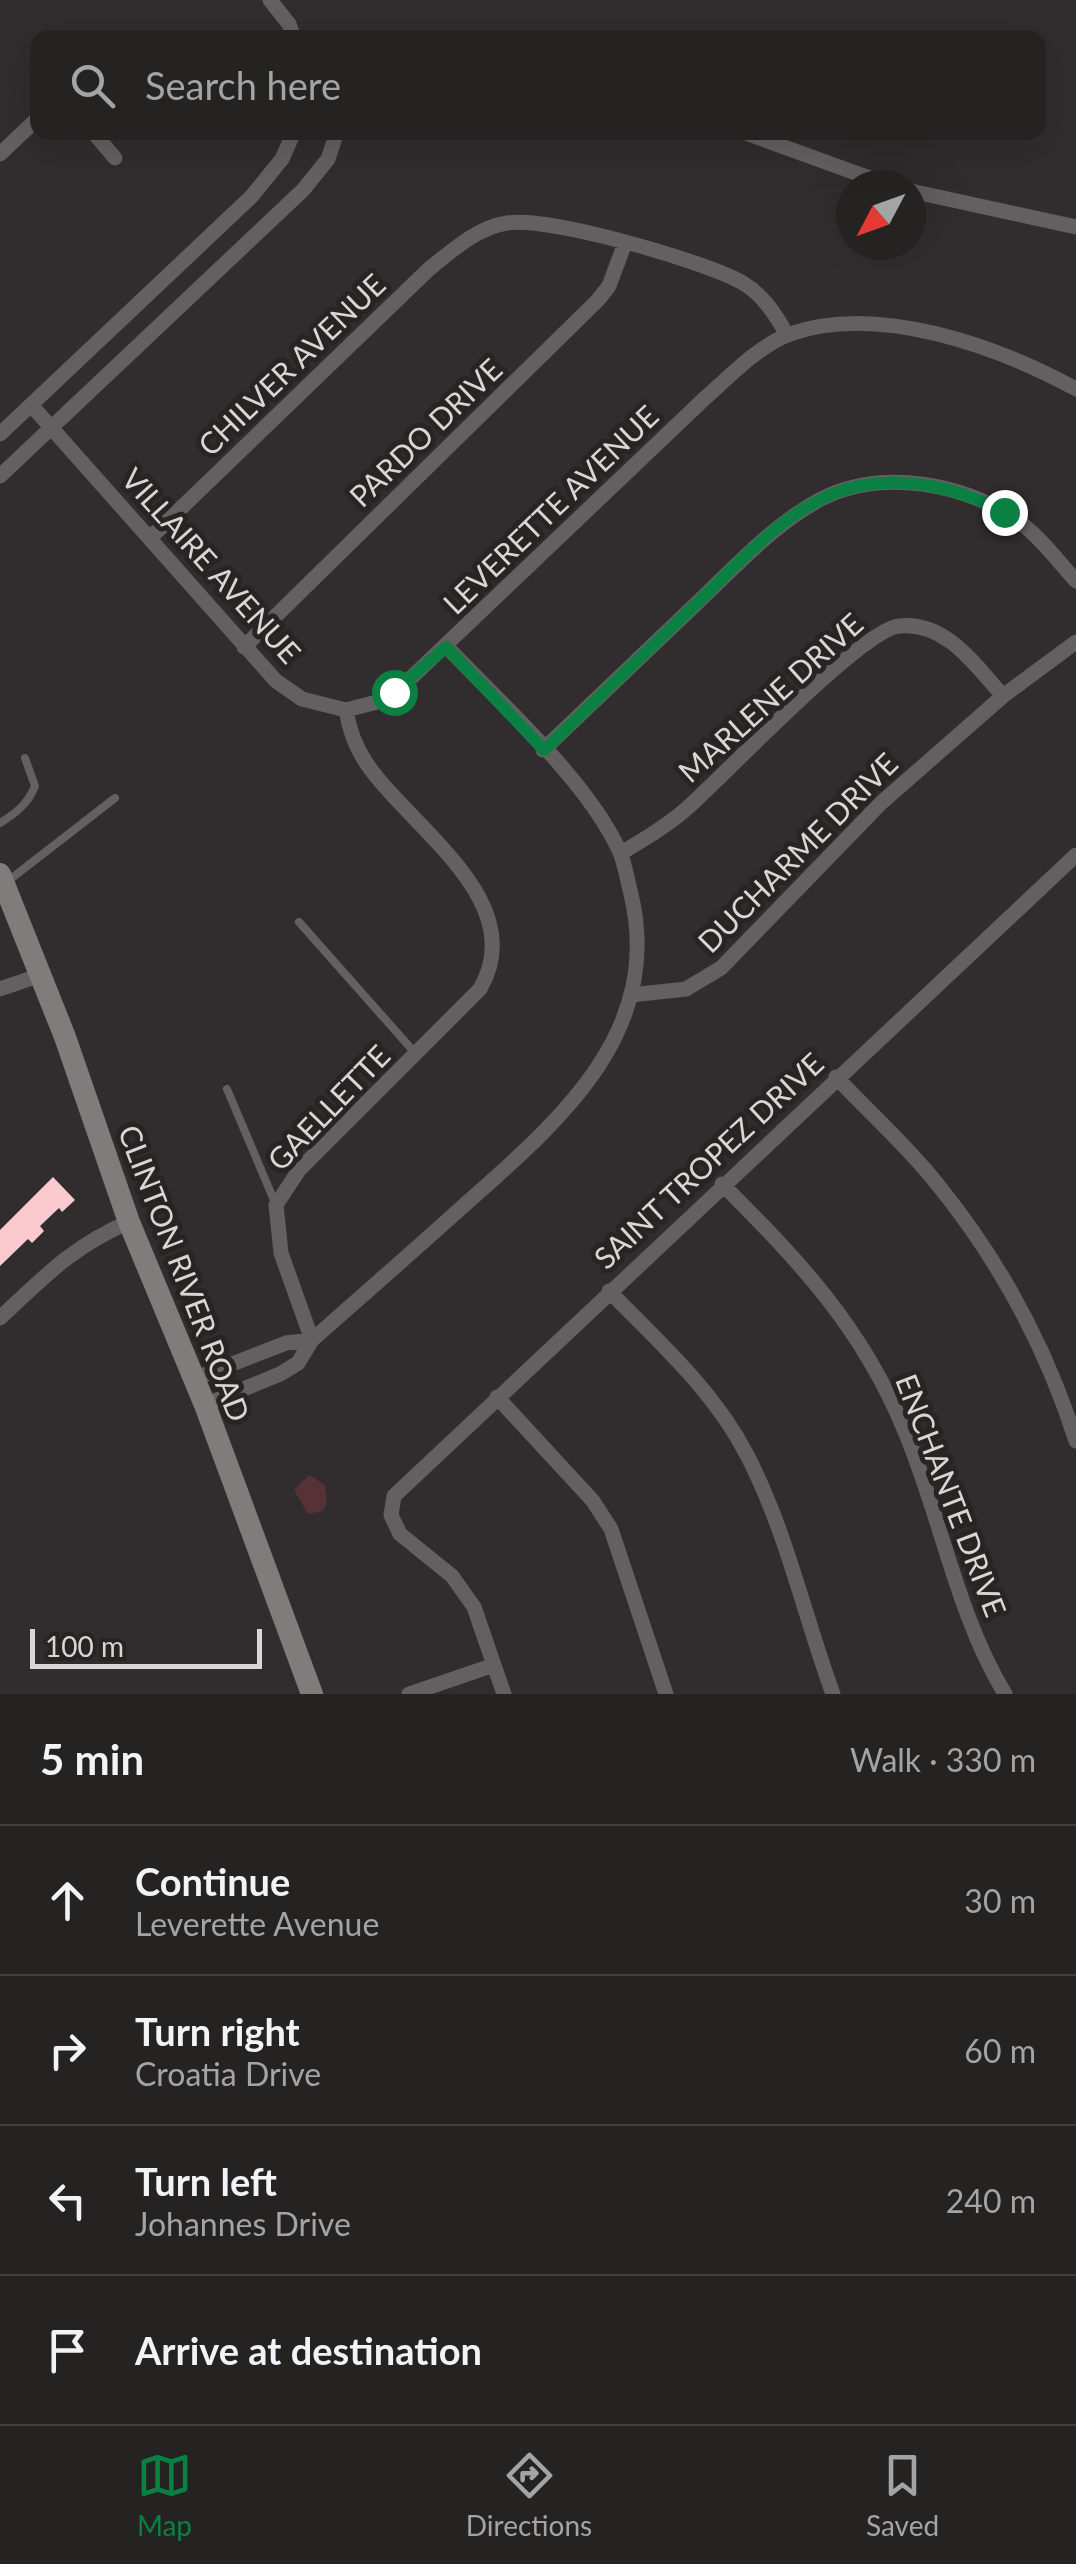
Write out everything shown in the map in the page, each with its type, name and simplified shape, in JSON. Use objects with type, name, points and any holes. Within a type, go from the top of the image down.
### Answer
[{"type":"street","points":[[270,0],[291,30]]},
{"type":"street","points":[[0,154],[30,126]]},
{"type":"street","points":[[100,140],[115,158]]},
{"type":"street","points":[[0,434],[251,197],[282,159],[290,140]]},
{"type":"street","points":[[0,476],[302,190],[328,159],[334,140]]},
{"type":"street","points":[[764,140],[847,170]]},
{"type":"street","points":[[926,194],[1076,227]]},
{"type":"street","points":[[251,197],[272,220]]},
{"type":"street","name":"CHILVER AVENUE","points":[[150,538],[429,269],[475,234],[510,222],[531,222],[625,243]]},
{"type":"street","points":[[625,243],[742,282],[776,315],[787,335],[850,322],[896,326],[1008,357],[1076,389]]},
{"type":"street","name":"PARDO DRIVE","points":[[244,647],[589,310],[609,286],[625,243]]},
{"type":"street","name":"LEVERETTE AVENUE","points":[[346,710],[376,702],[394,692],[446,647],[704,399],[787,335]]},
{"type":"street","name":"VILLAIRE AVENUE","points":[[32,406],[288,692],[318,705],[346,710]]},
{"type":"street","points":[[544,750],[774,531],[839,492],[876,484],[910,484],[971,496],[1021,523],[1076,582]]},
{"type":"street","name":"MARLENE DRIVE","points":[[620,853],[681,814],[831,672],[870,639],[890,628],[912,626],[950,640],[1003,696]]},
{"type":"street","name":"DUCHARME DRIVE","points":[[630,995],[686,989],[721,968],[881,804],[1003,696],[1076,642]]},
{"type":"street","points":[[205,1404],[298,1363],[312,1340],[489,1183],[571,1104],[617,1037],[630,995],[637,927],[620,853],[606,827],[544,750],[446,647]]},
{"type":"street","name":"GAELLETTE","points":[[312,1340],[281,1253],[276,1206],[299,1170],[480,988],[492,963],[493,934],[479,897],[462,872],[364,760],[346,710]]},
{"type":"street","name":"SAINT TROPEZ DRIVE","points":[[494,1665],[474,1606],[460,1585],[400,1534],[391,1515],[399,1489],[1076,854]]},
{"type":"street","name":"CLINTON RIVER ROAD","points":[[2,879],[41,974],[129,1222],[205,1404],[312,1694]]},
{"type":"street","points":[[0,989],[41,974]]},
{"type":"street","points":[[836,1077],[940,1188],[976,1237],[1069,1395],[1076,1440]]},
{"type":"street","name":"ENCHANTE DRIVE","points":[[722,1184],[812,1279],[870,1358],[906,1432],[977,1639],[1005,1694]]},
{"type":"street","points":[[0,1318],[67,1255],[129,1222]]},
{"type":"street","points":[[609,1291],[688,1372],[748,1456],[833,1694]]},
{"type":"street","points":[[194,1379],[286,1343],[312,1340]]},
{"type":"street","points":[[497,1398],[593,1501],[611,1529],[666,1694]]},
{"type":"street","points":[[409,1694],[494,1665],[504,1694]]},
{"type":"lane","points":[[0,823],[31,798],[35,786],[25,758]]},
{"type":"lane","points":[[2,879],[114,798]]},
{"type":"lane","points":[[299,922],[416,1054]]},
{"type":"lane","points":[[226,1089],[276,1206]]},
{"type":"shaded area","points":[[309,1475],[325,1485],[327,1503],[323,1511],[308,1514],[294,1490]]},
{"type":"building","points":[[53,1177],[75,1200],[62,1212],[59,1208],[40,1226],[44,1231],[32,1243],[28,1239],[0,1266],[0,1230]]},
{"type":"route","points":[[394,692],[446,647],[544,750],[774,531],[822,499],[876,484],[910,484],[954,490],[1004,512]]}]
